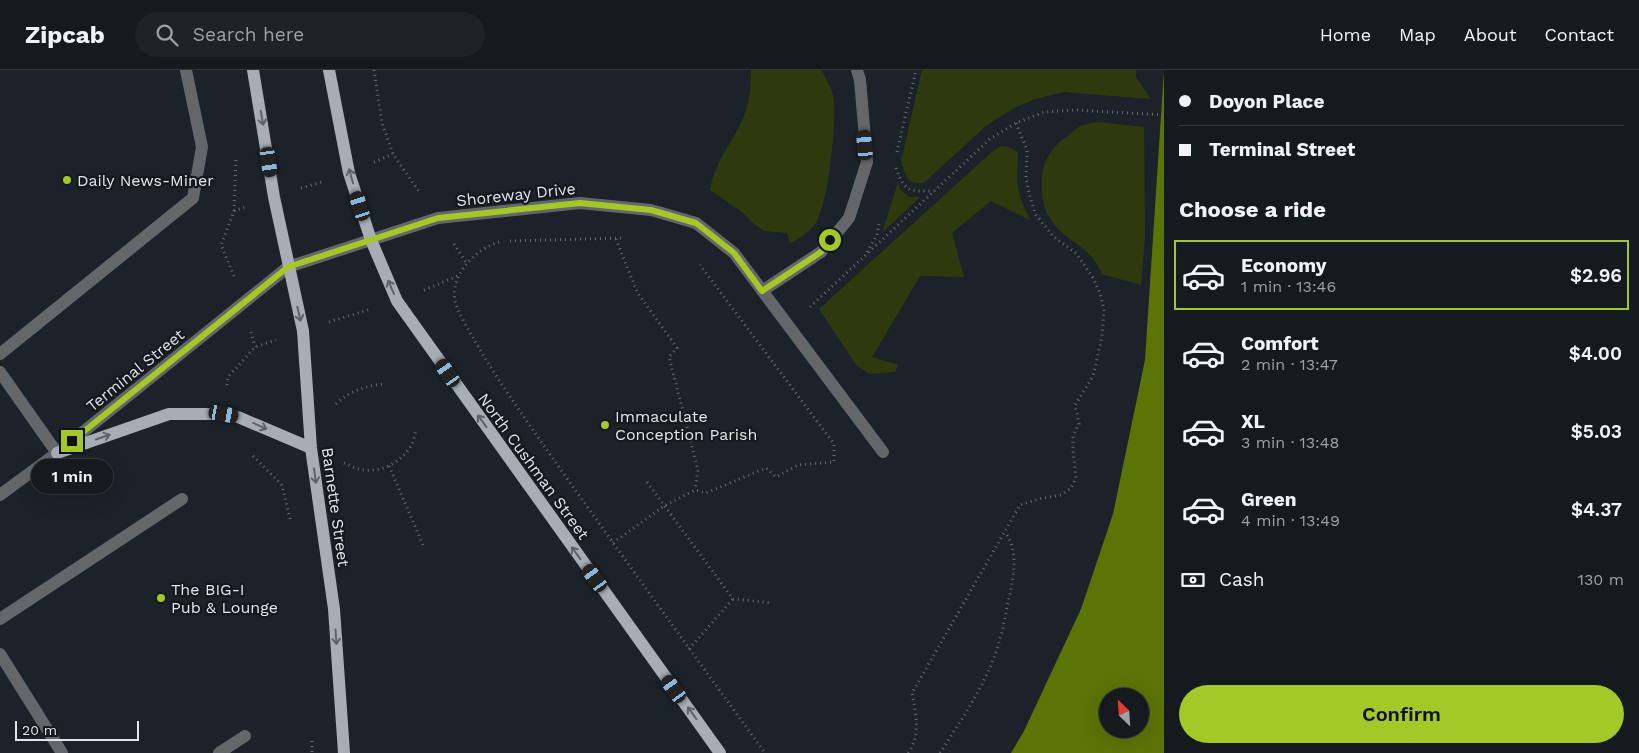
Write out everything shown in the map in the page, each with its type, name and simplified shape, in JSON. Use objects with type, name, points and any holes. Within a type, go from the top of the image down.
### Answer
[{"type":"main road","name":"Barnette Street","points":[[254,70],[274,197],[303,332],[311,448],[334,608],[344,753]]},
{"type":"main road","name":"North Cushman Street","points":[[329,70],[349,172],[371,240],[397,301],[720,753]]},
{"type":"main road","points":[[57,453],[169,414],[224,414],[238,417],[311,448]]},
{"type":"street","points":[[0,354],[192,198],[202,147],[186,70]]},
{"type":"street","points":[[762,291],[821,252],[849,218],[867,162],[860,80],[857,70]]},
{"type":"street","name":"Shoreway Drive","points":[[288,267],[438,218],[580,203],[651,210],[696,223],[734,253],[883,452]]},
{"type":"street","name":"Terminal Street","points":[[0,494],[57,453],[288,267]]},
{"type":"street","points":[[0,372],[57,453]]},
{"type":"street","points":[[0,619],[182,499]]},
{"type":"street","points":[[0,654],[62,753]]},
{"type":"street","points":[[219,753],[245,736]]},
{"type":"path","points":[[374,70],[382,123],[393,154],[438,218],[467,264]]},
{"type":"path","points":[[789,326],[990,139],[1016,123],[1044,112],[1076,110],[1164,115]]},
{"type":"path","points":[[908,753],[913,747],[918,723],[912,694],[1020,505],[1061,495],[1071,488],[1076,478],[1073,436],[1079,424],[1075,405],[1094,376],[1102,338],[1104,309],[1099,290],[1076,253],[1054,238],[1036,215],[1026,178],[1027,150],[1016,123]]},
{"type":"path","points":[[221,245],[234,211],[237,148]]},
{"type":"path","points":[[234,211],[349,172],[393,154]]},
{"type":"path","points":[[894,163],[903,185],[908,189],[935,191]]},
{"type":"path","points":[[616,238],[637,292],[677,348],[668,357],[698,470],[695,490]]},
{"type":"path","points":[[624,238],[500,242],[487,246],[476,253],[460,275],[456,286],[455,300],[462,318],[495,375],[765,753]]},
{"type":"path","points":[[613,542],[664,506],[695,490],[706,493],[766,468],[776,477],[798,465],[834,462],[834,444],[699,264]]},
{"type":"path","points":[[254,347],[397,301],[460,275]]},
{"type":"path","points":[[336,404],[352,392],[371,385],[383,384]]},
{"type":"path","points":[[344,462],[359,469],[374,470],[389,466],[402,457],[412,444],[416,429]]},
{"type":"path","points":[[250,452],[282,485],[292,528]]},
{"type":"path","points":[[389,466],[424,547]]},
{"type":"path","points":[[647,482],[733,600],[772,603]]},
{"type":"path","points":[[940,753],[968,710],[985,678],[1000,639],[1012,585],[1015,556],[1013,546],[1005,532]]},
{"type":"path","points":[[689,649],[733,600]]},
{"type":"path","points":[[312,734],[312,753]]},
{"type":"shaded area","points":[[751,70],[822,70],[833,95],[834,123],[831,161],[820,214],[810,230],[790,243],[787,233],[764,231],[742,212],[710,190],[715,172],[746,110],[750,91]]},
{"type":"shaded area","points":[[922,70],[1136,70],[1136,77],[1151,99],[1063,92],[1036,99],[1014,108],[987,125],[928,179],[923,183],[917,183],[910,181],[906,176],[901,161]]},
{"type":"shaded area","points":[[1164,70],[1164,753],[1011,753],[1024,731],[1081,609],[1113,514],[1145,360]]},
{"type":"shaded area","points":[[1098,122],[1144,127],[1145,238],[1141,285],[1102,274],[1091,256],[1056,226],[1048,215],[1042,197],[1043,171],[1052,151],[1079,127]]},
{"type":"shaded area","points":[[1001,146],[1009,147],[1018,152],[1017,180],[1020,197],[1030,220],[991,201],[952,233],[964,277],[920,276],[872,357],[898,365],[895,372],[870,374],[857,366],[819,309],[993,151]]},
{"type":"shaded area","points":[[898,182],[900,189],[909,197],[920,197],[882,233]]},
{"type":"place","name":"Daily News-Miner","points":[[67,180]]},
{"type":"place","name":"Immaculate Conception Parish","points":[[605,425]]},
{"type":"place","name":"The BIG-I Pub & Lounge","points":[[161,598]]},
{"type":"route","points":[[72,441],[288,267],[438,218],[580,203],[651,210],[696,223],[734,253],[762,291],[821,252],[830,240]]}]
